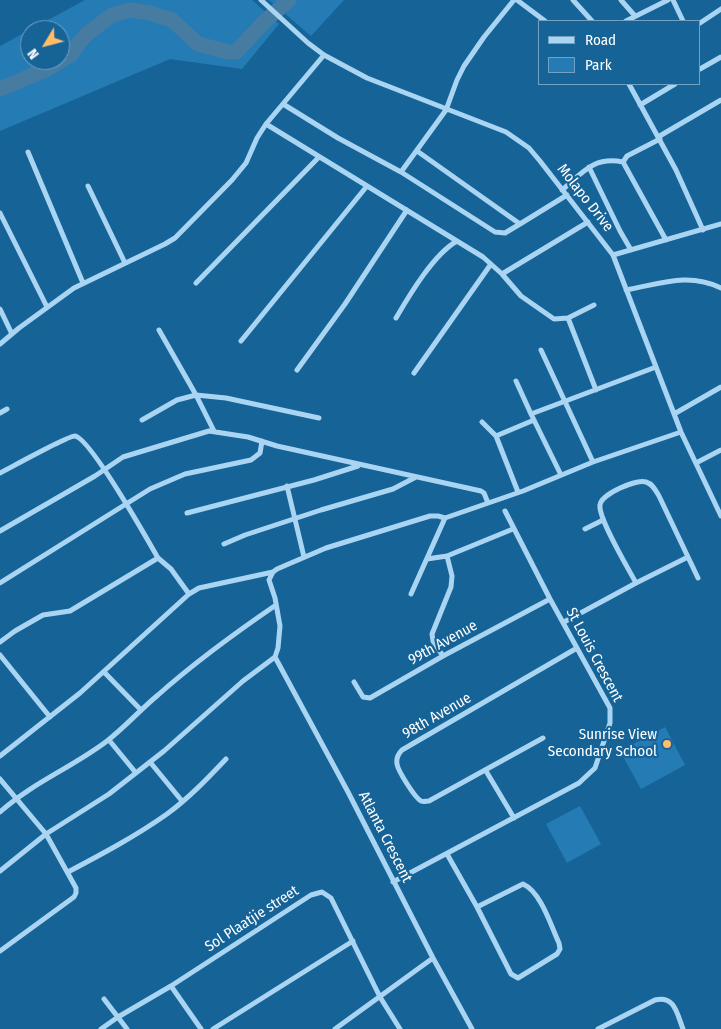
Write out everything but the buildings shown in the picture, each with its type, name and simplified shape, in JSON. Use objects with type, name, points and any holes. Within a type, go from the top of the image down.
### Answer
[{"type":"street","name":"Molapo Drive","points":[[261,0],[308,43],[324,54],[367,78],[515,137],[540,160],[613,255],[681,432],[721,516]]},
{"type":"street","points":[[401,172],[446,110],[464,66],[484,37],[516,0],[544,20]]},
{"type":"street","points":[[573,0],[591,20]]},
{"type":"street","points":[[622,0],[635,16]]},
{"type":"street","points":[[628,20],[668,0]]},
{"type":"street","points":[[672,0],[682,20]]},
{"type":"street","points":[[701,22],[721,9]]},
{"type":"street","points":[[0,344],[47,307],[83,283],[175,238],[246,163],[257,138],[266,124],[324,54]]},
{"type":"street","points":[[701,68],[721,57]]},
{"type":"street","points":[[630,85],[689,197],[702,230]]},
{"type":"street","points":[[640,105],[673,85]]},
{"type":"street","points":[[623,162],[627,156],[721,100]]},
{"type":"street","points":[[283,104],[338,138],[401,172],[495,232],[505,233],[567,195]]},
{"type":"street","points":[[266,124],[492,264],[521,296],[554,319],[568,318],[594,306]]},
{"type":"street","points":[[416,150],[520,224]]},
{"type":"street","points":[[28,152],[83,283]]},
{"type":"street","points":[[196,283],[319,157]]},
{"type":"street","points":[[562,190],[601,160],[623,162]]},
{"type":"street","points":[[623,162],[666,240]]},
{"type":"street","points":[[590,167],[631,250]]},
{"type":"street","points":[[88,186],[125,263]]},
{"type":"street","points":[[241,341],[367,186]]},
{"type":"street","points":[[297,370],[345,304],[407,210]]},
{"type":"street","points":[[0,213],[47,307]]},
{"type":"street","points":[[502,274],[588,222]]},
{"type":"street","points":[[613,255],[721,224]]},
{"type":"street","points":[[396,318],[439,256],[447,246],[457,241]]},
{"type":"street","points":[[414,372],[492,264]]},
{"type":"street","points":[[626,290],[688,279],[702,281],[721,288]]},
{"type":"street","points":[[0,309],[12,334]]},
{"type":"street","points":[[568,318],[596,390]]},
{"type":"street","points":[[159,330],[196,395],[214,432]]},
{"type":"street","points":[[540,350],[593,462]]},
{"type":"street","points":[[496,436],[565,402],[656,367]]},
{"type":"street","points":[[516,382],[561,475]]},
{"type":"street","points":[[674,414],[721,387]]},
{"type":"street","points":[[142,420],[177,400],[196,395],[226,398],[319,418]]},
{"type":"street","points":[[0,413],[7,409]]},
{"type":"street","points":[[482,422],[496,436],[518,492]]},
{"type":"street","points":[[0,531],[80,485],[123,457],[209,431],[248,437],[360,465],[481,491],[484,493],[488,504]]},
{"type":"street","points":[[0,756],[104,672],[155,623],[188,594],[199,588],[273,572],[284,565],[304,557],[430,516],[445,518],[488,504],[593,462],[681,432]]},
{"type":"street","points":[[0,473],[63,439],[76,436],[84,441],[105,469],[158,558],[171,569],[188,594]]},
{"type":"street","points":[[0,583],[150,490],[185,474],[251,460],[260,452],[262,442]]},
{"type":"street","points":[[696,463],[721,450]]},
{"type":"street","points":[[187,513],[314,480],[360,465]]},
{"type":"street","points":[[224,544],[295,518],[393,489],[416,477]]},
{"type":"street","points":[[636,583],[603,520],[599,506],[606,495],[635,482],[646,482],[652,485],[698,578]]},
{"type":"street","points":[[287,486],[304,557]]},
{"type":"street","name":"St Louis Crescent","points":[[394,882],[580,783],[595,768],[611,716],[610,708],[550,599],[505,511]]},
{"type":"street","points":[[411,594],[445,518]]},
{"type":"street","points":[[585,529],[603,520]]},
{"type":"street","points":[[428,558],[447,556],[513,529]]},
{"type":"street","points":[[443,656],[433,641],[432,634],[451,587],[452,576],[447,556]]},
{"type":"street","points":[[564,622],[688,557]]},
{"type":"street","points":[[0,642],[43,615],[70,611],[158,558]]},
{"type":"street","points":[[0,871],[46,834],[109,794],[136,773],[243,681],[275,657],[278,648],[280,626],[269,580],[273,572]]},
{"type":"street","name":"99th Avenue","points":[[354,682],[364,697],[370,698],[443,656],[550,599]]},
{"type":"street","points":[[0,812],[16,798],[109,740],[141,710],[220,644],[276,606]]},
{"type":"street","name":"98th Avenue","points":[[543,738],[435,799],[422,802],[416,798],[396,763],[398,755],[402,750],[577,648]]},
{"type":"street","points":[[0,655],[50,716]]},
{"type":"street","name":"Atlanta Crescent","points":[[275,657],[472,1029]]},
{"type":"street","points":[[104,672],[141,710]]},
{"type":"street","points":[[109,740],[136,773]]},
{"type":"street","points":[[68,872],[130,838],[168,813],[226,759]]},
{"type":"street","points":[[150,762],[182,801]]},
{"type":"street","points":[[486,771],[514,818]]},
{"type":"street","points":[[0,779],[46,834],[76,888],[74,897],[0,950]]},
{"type":"street","points":[[447,854],[477,907],[511,974],[518,978],[557,954],[560,950],[560,944],[536,894],[530,887],[523,884],[514,887],[477,907]]},
{"type":"street","name":"Sol Plaatjie street","points":[[101,1029],[172,986],[317,892],[327,894],[331,898],[380,997],[400,1029]]},
{"type":"street","points":[[213,1029],[353,941]]},
{"type":"street","points":[[335,1029],[433,958]]},
{"type":"street","points":[[172,986],[201,1029]]},
{"type":"street","points":[[602,1028],[662,998],[669,1000],[673,1005],[683,1029]]},
{"type":"street","points":[[104,999],[127,1029]]},
{"type":"green space","points":[[85,0],[252,0],[279,24],[242,69],[170,59],[0,131],[0,46],[20,35],[20,70],[70,70],[70,20],[48,20]]},
{"type":"green space","points":[[269,0],[344,0],[311,36]]},
{"type":"green space","points":[[665,727],[685,765],[641,789],[620,751]]},
{"type":"green space","points":[[580,806],[601,844],[567,863],[546,824]]},
{"type":"waterway","points":[[0,89],[47,69],[72,54],[87,34],[112,15],[130,10],[150,13],[172,20],[198,44],[228,52],[236,52],[266,20],[289,0]]},
{"type":"place","name":"Sunrise View Secondary School","points":[[667,744]]}]
